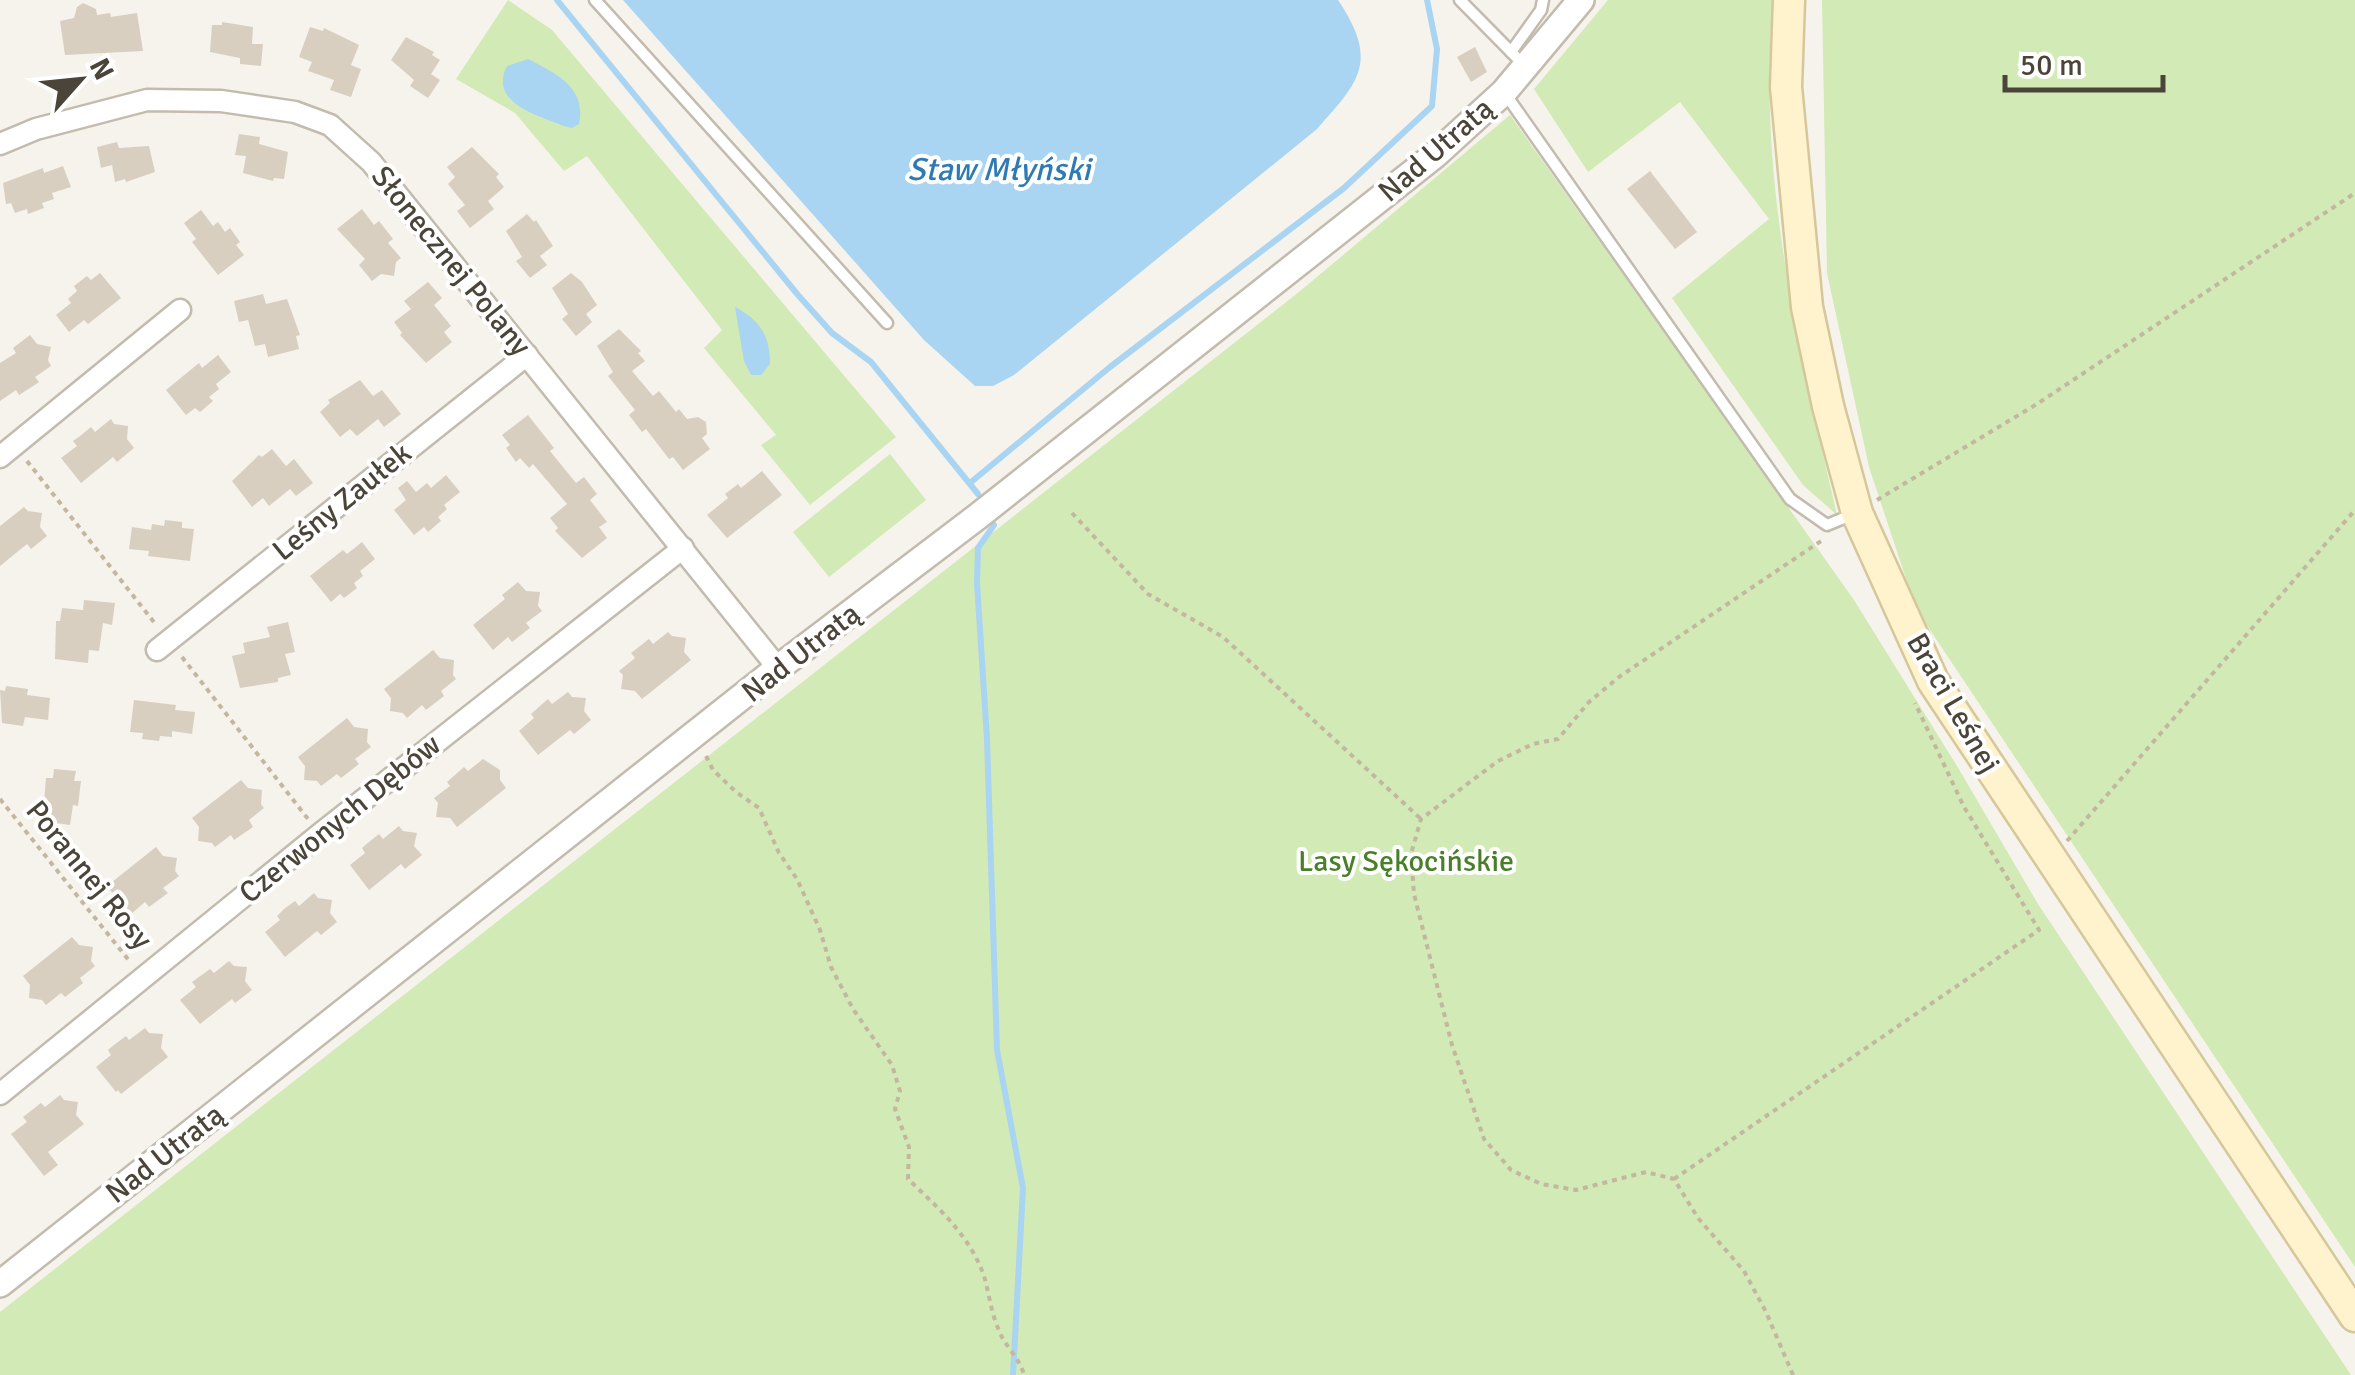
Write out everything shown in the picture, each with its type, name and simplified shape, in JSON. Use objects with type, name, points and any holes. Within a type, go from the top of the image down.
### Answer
[{"type":"main road","name":"Braci Leśnej","points":[[1789,0],[1786,88],[1807,307],[1856,513],[1933,681],[2355,1316]]},
{"type":"street","name":"Nad Utratą","points":[[0,1284],[778,668],[1435,155],[1504,92],[1518,60],[1580,0]]},
{"type":"street","name":"Słonecznej Polany","points":[[0,144],[36,129],[147,100],[267,106],[330,125],[371,162],[778,668]]},
{"type":"street","points":[[7,451],[180,310]]},
{"type":"street","name":"Leśny Zaułek","points":[[163,645],[528,354]]},
{"type":"street","name":"Czerwonych Dębów","points":[[0,1094],[320,834],[683,548]]},
{"type":"lane","points":[[595,0],[887,323]]},
{"type":"lane","points":[[1460,0],[1518,60],[1542,0]]},
{"type":"lane","points":[[1504,92],[1790,499],[1827,525],[1856,513]]},
{"type":"path","points":[[1793,1375],[1744,1272],[1698,1218],[1674,1179],[1646,1172],[1576,1190],[1540,1184],[1512,1170],[1484,1139],[1452,1044],[1414,894],[1411,854],[1421,819],[1498,761],[1533,744],[1558,739],[1590,702],[1619,677],[1856,513],[2037,404],[2355,193]]},
{"type":"path","points":[[7,451],[320,834]]},
{"type":"path","points":[[2050,859],[2355,510]]},
{"type":"path","points":[[1072,513],[1148,594],[1223,636],[1421,819]]},
{"type":"path","points":[[1674,1179],[2038,930],[1964,807],[1915,704]]},
{"type":"path","points":[[701,748],[714,770],[759,808],[779,854],[797,879],[820,930],[831,967],[853,1010],[892,1065],[900,1092],[895,1109],[909,1146],[908,1178],[964,1237],[983,1273],[998,1331],[1020,1361],[1024,1375]]},
{"type":"path","name":"Porannej Rosy","points":[[0,799],[144,978]]},
{"type":"green space","points":[[508,0],[552,30],[896,437],[810,505],[761,445],[776,435],[704,348],[722,330],[587,156],[564,171],[515,113],[456,79]]},
{"type":"green space","points":[[1608,0],[1773,0],[1770,66],[1776,196],[1795,324],[1837,515],[1803,485],[1672,298],[1769,219],[1680,102],[1588,172],[1534,89]]},
{"type":"green space","points":[[1822,0],[2355,0],[2355,1267],[1916,609],[1869,467],[1827,273]]},
{"type":"green space","name":"Lasy Sękocińskie","points":[[1510,115],[1854,600],[2038,904],[2351,1375],[0,1375],[0,1312],[1299,292]]},
{"type":"green space","points":[[890,454],[926,500],[829,577],[793,532]]},
{"type":"water","name":"Staw Młyński","points":[[623,0],[1338,0],[1351,21],[1361,55],[1353,83],[1317,129],[1014,375],[993,386],[975,386],[924,340]]},
{"type":"water","points":[[528,59],[567,83],[578,100],[579,124],[572,128],[564,126],[510,99],[503,79],[507,66]]},
{"type":"water","points":[[735,307],[751,317],[766,337],[770,364],[761,375],[751,375],[744,361]]},
{"type":"building","points":[[83,3],[96,9],[97,15],[137,13],[143,51],[65,55],[60,21],[74,18],[77,7]]},
{"type":"building","points":[[222,22],[253,27],[252,44],[263,44],[261,66],[240,64],[240,58],[210,52],[212,25]]},
{"type":"building","points":[[310,27],[323,31],[324,28],[359,45],[351,65],[361,69],[351,97],[330,90],[334,80],[308,71],[312,62],[299,57]]},
{"type":"building","points":[[406,37],[434,52],[432,55],[440,60],[431,74],[440,80],[428,98],[410,86],[414,80],[391,60]]},
{"type":"building","points":[[1475,47],[1487,72],[1471,82],[1457,57]]},
{"type":"building","points":[[239,134],[260,137],[259,144],[288,152],[284,179],[273,181],[243,173],[246,156],[235,155]]},
{"type":"building","points":[[117,142],[119,148],[149,146],[155,172],[115,182],[112,165],[101,168],[97,147]]},
{"type":"building","points":[[472,147],[499,174],[496,177],[504,187],[488,201],[494,209],[470,228],[457,211],[465,205],[448,184],[455,177],[447,167]]},
{"type":"building","points":[[63,166],[71,187],[52,193],[54,199],[42,203],[44,208],[28,214],[27,209],[15,213],[11,203],[6,204],[3,183],[43,168],[44,173]]},
{"type":"building","points":[[1650,171],[1697,232],[1675,249],[1627,189]]},
{"type":"building","points":[[362,209],[374,225],[379,221],[393,239],[388,243],[401,258],[396,262],[394,276],[381,274],[372,281],[359,265],[365,259],[337,229]]},
{"type":"building","points":[[201,210],[213,226],[218,222],[225,232],[230,228],[244,255],[218,275],[192,242],[196,239],[184,223]]},
{"type":"building","points":[[527,214],[536,220],[553,246],[540,256],[547,265],[530,278],[516,261],[522,257],[506,231]]},
{"type":"building","points":[[100,273],[121,298],[88,324],[84,320],[69,332],[56,315],[71,303],[68,299],[77,291],[74,286],[87,276],[91,280]]},
{"type":"building","points":[[571,273],[597,305],[586,314],[592,322],[576,336],[562,319],[568,314],[552,288]]},
{"type":"building","points":[[428,282],[442,298],[434,305],[451,326],[444,332],[452,342],[426,363],[400,335],[394,322],[411,309],[404,301]]},
{"type":"building","points":[[263,294],[266,304],[287,299],[300,335],[296,336],[299,349],[268,357],[265,344],[255,346],[248,320],[239,322],[234,301]]},
{"type":"building","points":[[619,329],[641,351],[638,353],[645,361],[632,371],[653,396],[659,391],[676,412],[679,409],[687,419],[698,417],[706,422],[707,434],[702,438],[710,449],[683,470],[673,457],[669,459],[646,429],[642,432],[629,415],[635,410],[608,376],[613,372],[597,346]]},
{"type":"building","points":[[30,335],[37,344],[51,347],[51,366],[35,377],[39,382],[0,401],[0,363],[16,353],[13,348]]},
{"type":"building","points":[[218,355],[231,372],[216,384],[219,389],[209,397],[213,401],[200,412],[195,408],[186,415],[166,390],[199,363],[202,368]]},
{"type":"building","points":[[360,380],[373,396],[382,390],[401,414],[384,427],[378,419],[357,436],[350,429],[340,437],[320,412],[330,403],[328,400]]},
{"type":"building","points":[[528,415],[576,483],[584,477],[597,494],[590,500],[607,522],[599,527],[607,538],[582,558],[555,531],[558,528],[550,518],[567,504],[533,464],[529,468],[520,458],[516,462],[506,448],[510,445],[502,435]]},
{"type":"building","points":[[111,419],[114,424],[128,426],[127,439],[134,448],[117,462],[113,457],[81,483],[61,458],[77,446],[73,441],[91,427],[95,432]]},
{"type":"building","points":[[272,449],[286,466],[294,459],[313,483],[296,496],[290,489],[269,506],[263,498],[252,507],[232,481],[259,455],[262,457]]},
{"type":"building","points":[[762,471],[782,495],[727,538],[707,515],[728,498],[725,494],[738,484],[741,488]]},
{"type":"building","points":[[446,475],[460,492],[444,505],[447,509],[438,517],[441,521],[428,532],[424,527],[414,535],[394,510],[406,500],[398,488],[407,481],[416,492],[427,483],[431,488]]},
{"type":"building","points":[[24,507],[42,513],[40,527],[47,536],[31,549],[27,544],[0,566],[0,526]]},
{"type":"building","points":[[165,520],[182,522],[182,528],[194,529],[190,561],[148,556],[149,551],[129,549],[132,527],[151,530],[152,524],[164,526]]},
{"type":"building","points":[[362,542],[375,559],[360,571],[363,576],[354,583],[357,588],[331,602],[310,576],[343,550],[347,554]]},
{"type":"building","points":[[518,582],[526,591],[540,592],[538,606],[542,611],[526,623],[530,628],[512,642],[508,637],[493,650],[473,625],[505,599],[502,595]]},
{"type":"building","points":[[84,600],[115,603],[112,625],[103,623],[99,651],[89,650],[88,663],[55,659],[56,621],[60,621],[62,608],[83,610]]},
{"type":"building","points":[[288,622],[295,652],[285,654],[291,675],[278,678],[278,682],[240,688],[232,656],[245,653],[243,643],[270,637],[267,627]]},
{"type":"building","points":[[668,632],[686,638],[684,652],[691,660],[642,699],[635,691],[621,689],[623,675],[619,671],[635,658],[631,653],[649,639],[653,644]]},
{"type":"building","points":[[433,650],[440,658],[454,660],[456,679],[441,691],[444,696],[426,710],[422,705],[407,718],[403,713],[390,711],[391,698],[384,689]]},
{"type":"building","points":[[6,686],[28,689],[27,695],[50,698],[48,720],[25,717],[23,726],[2,723],[0,690],[5,691]]},
{"type":"building","points":[[568,692],[572,697],[586,698],[584,711],[591,720],[574,734],[570,730],[538,755],[519,731],[548,699],[552,704]]},
{"type":"building","points":[[134,700],[176,705],[175,710],[195,712],[192,734],[172,731],[172,737],[160,736],[159,741],[142,739],[143,733],[130,732]]},
{"type":"building","points":[[347,718],[354,727],[368,729],[367,742],[371,747],[355,759],[359,764],[341,778],[337,774],[321,786],[317,781],[304,780],[305,766],[298,757]]},
{"type":"building","points":[[483,759],[500,770],[500,780],[506,788],[457,827],[450,818],[436,817],[438,803],[434,798],[450,786],[447,782],[464,767],[468,771]]},
{"type":"building","points":[[54,769],[76,771],[74,781],[81,781],[78,806],[73,805],[70,825],[49,822],[51,803],[44,802],[46,778],[53,778]]},
{"type":"building","points":[[241,780],[248,788],[262,790],[264,808],[249,820],[253,827],[234,840],[231,835],[215,847],[198,841],[199,827],[192,818]]},
{"type":"building","points":[[399,826],[403,831],[417,833],[414,846],[422,855],[405,869],[401,864],[369,890],[350,865],[379,834],[383,839]]},
{"type":"building","points":[[156,847],[163,856],[177,858],[175,871],[179,876],[163,888],[168,893],[149,907],[145,902],[130,915],[113,909],[114,895],[107,886]]},
{"type":"building","points":[[314,893],[318,898],[332,900],[330,913],[337,922],[321,935],[317,931],[285,957],[265,932],[280,920],[277,916],[284,909],[295,901],[299,906]]},
{"type":"building","points":[[72,937],[79,945],[93,947],[91,961],[95,966],[80,978],[83,983],[65,997],[61,993],[46,1005],[42,1000],[29,998],[30,985],[23,976]]},
{"type":"building","points":[[229,961],[234,966],[247,967],[245,981],[252,990],[235,1003],[232,999],[200,1024],[180,1000],[196,987],[192,982],[210,969],[214,973]]},
{"type":"building","points":[[145,1028],[149,1033],[163,1034],[161,1048],[168,1057],[121,1094],[116,1092],[96,1067],[111,1055],[108,1050],[114,1045]]},
{"type":"building","points":[[60,1095],[64,1100],[78,1102],[76,1115],[84,1124],[48,1152],[58,1165],[44,1176],[11,1134],[27,1122],[23,1117]]},
{"type":"waterway","points":[[557,0],[798,295],[832,333],[871,362],[978,494]]},
{"type":"waterway","points":[[970,483],[1110,367],[1344,188],[1432,106],[1437,49],[1427,0]]},
{"type":"waterway","points":[[994,525],[978,548],[977,583],[987,739],[997,1050],[1023,1188],[1013,1375]]}]
